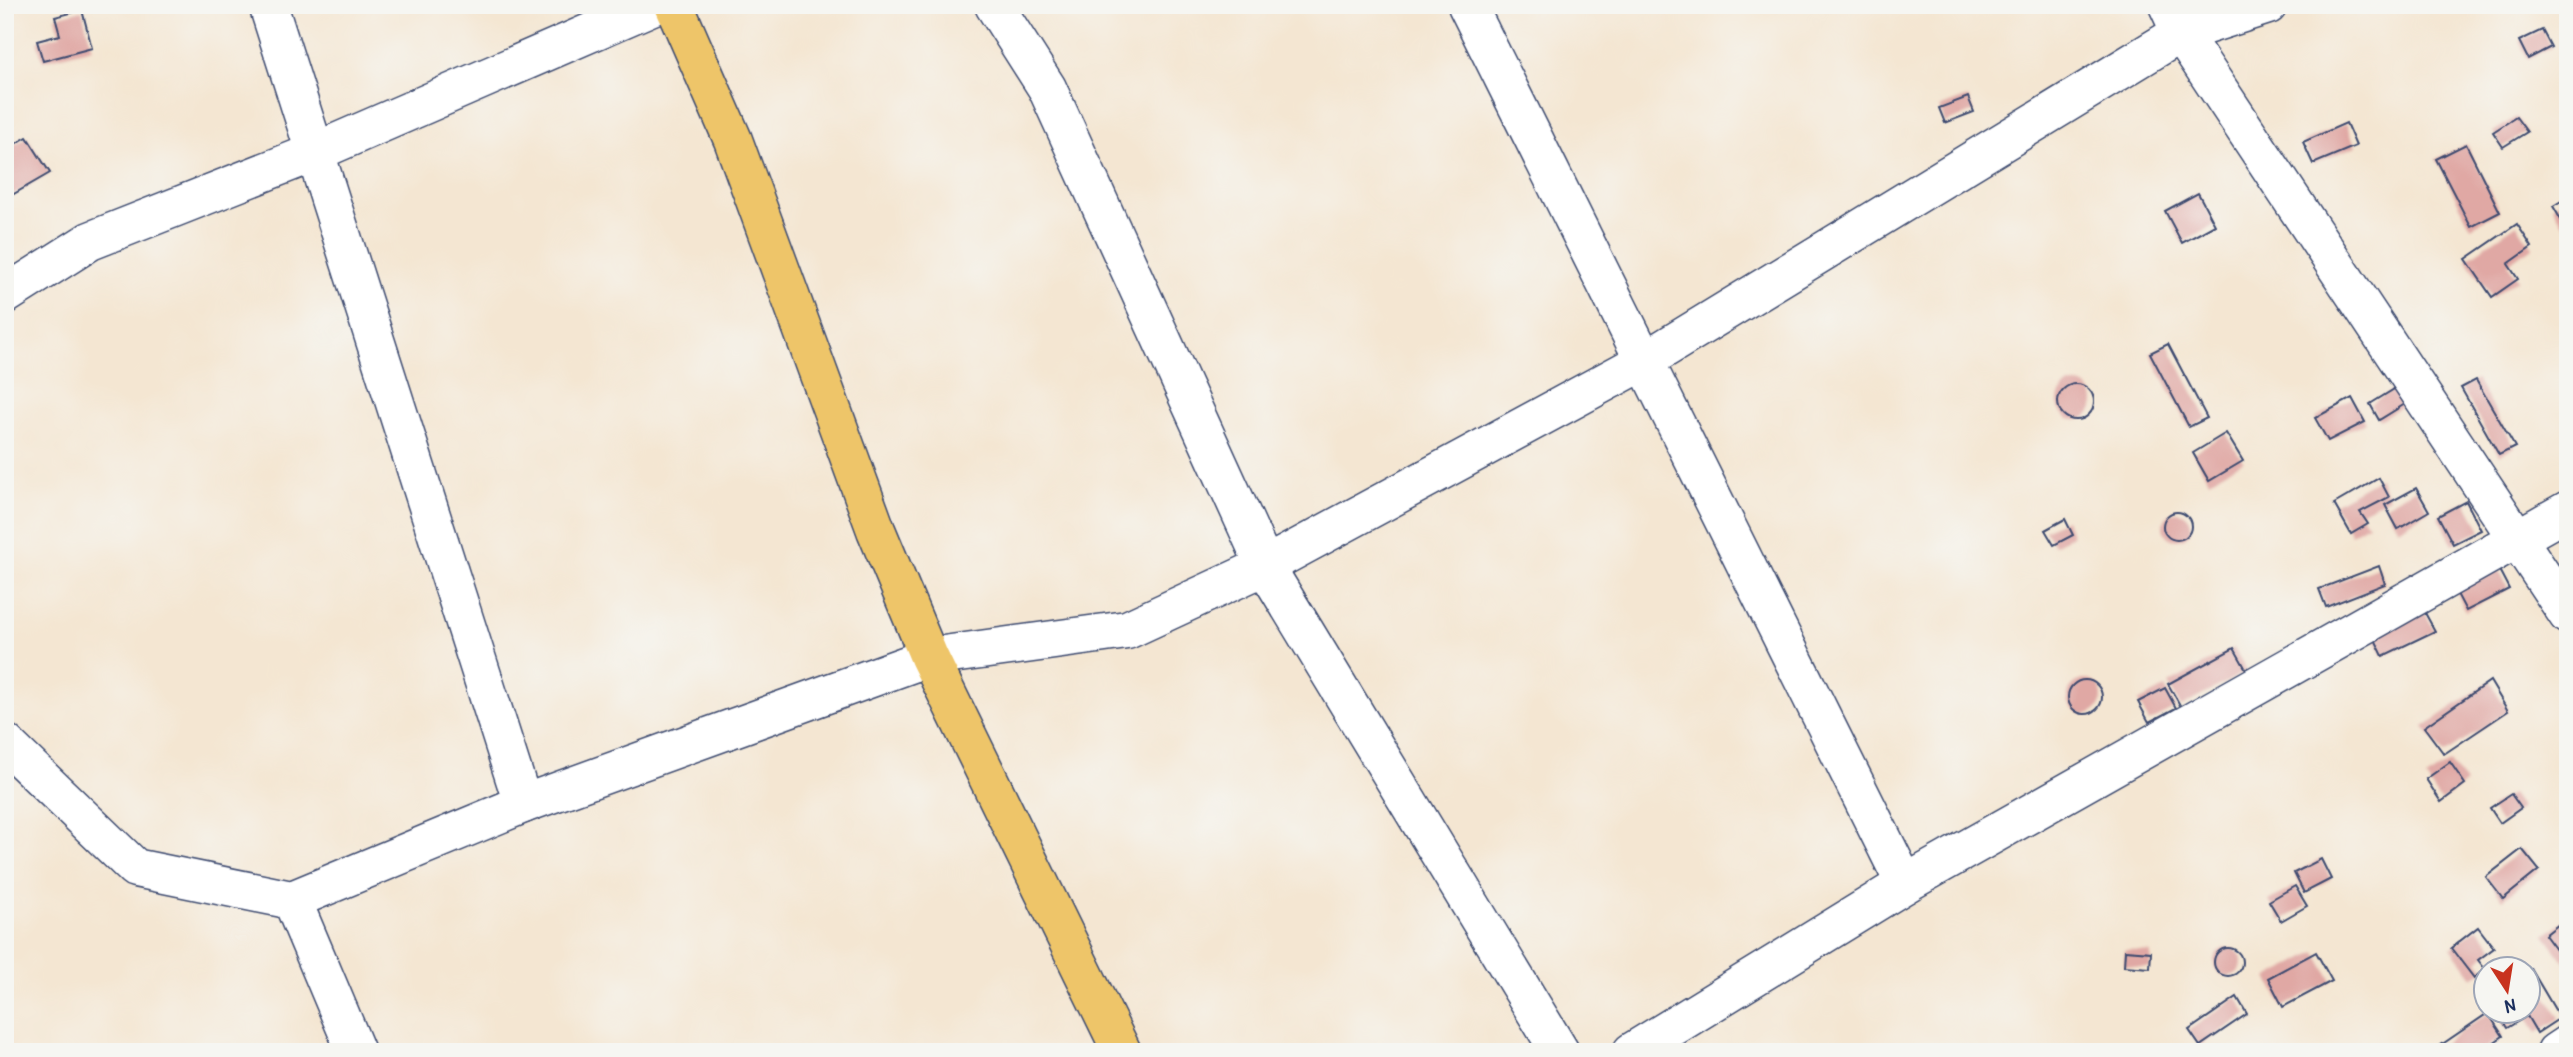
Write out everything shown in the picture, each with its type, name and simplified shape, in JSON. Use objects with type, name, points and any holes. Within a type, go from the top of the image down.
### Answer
[{"type":"main road","points":[[674,5],[733,140],[876,530],[929,657],[1122,1052]]},
{"type":"street","points":[[268,5],[313,153],[523,804]]},
{"type":"street","points":[[5,295],[90,241],[313,153],[653,5]]},
{"type":"street","points":[[994,5],[1047,88],[1265,566],[1560,1052]]},
{"type":"street","points":[[1467,5],[1905,884]]},
{"type":"street","points":[[5,743],[135,868],[292,900],[523,804],[929,657],[1127,630],[1265,566],[1644,361],[2174,19],[2268,5]]},
{"type":"street","points":[[2174,19],[2568,615]]},
{"type":"street","points":[[1632,1052],[1905,884],[2568,510]]},
{"type":"street","points":[[292,900],[356,1052]]},
{"type":"street","points":[[2556,1052],[2568,1044]]},
{"type":"building","points":[[82,10],[92,48],[43,61],[37,41],[60,35],[55,17]]},
{"type":"building","points":[[2542,30],[2551,47],[2528,59],[2519,41]]},
{"type":"building","points":[[1968,97],[1974,112],[1945,123],[1939,108]]},
{"type":"building","points":[[2516,117],[2527,132],[2503,147],[2493,132]]},
{"type":"building","points":[[2346,123],[2356,146],[2313,164],[2303,142]]},
{"type":"building","points":[[27,137],[50,173],[5,199],[5,150]]},
{"type":"building","points":[[2466,144],[2500,212],[2471,227],[2436,159]]},
{"type":"building","points":[[2198,193],[2215,225],[2182,243],[2165,211]]},
{"type":"building","points":[[2568,197],[2568,232],[2553,206]]},
{"type":"building","points":[[2517,224],[2532,247],[2508,264],[2518,279],[2492,297],[2466,259]]},
{"type":"building","points":[[2168,344],[2207,418],[2189,427],[2150,353]]},
{"type":"building","points":[[2476,380],[2515,447],[2499,455],[2461,388]]},
{"type":"building","points":[[2076,384],[2089,389],[2094,402],[2089,415],[2076,420],[2063,415],[2058,402],[2063,389]]},
{"type":"building","points":[[2396,388],[2405,404],[2379,420],[2370,404]]},
{"type":"building","points":[[2352,398],[2365,422],[2328,441],[2315,418]]},
{"type":"building","points":[[2226,433],[2243,461],[2209,481],[2193,453]]},
{"type":"building","points":[[2379,478],[2389,497],[2360,512],[2368,524],[2351,534],[2334,504]]},
{"type":"building","points":[[2416,488],[2429,511],[2398,529],[2385,505]]},
{"type":"building","points":[[2466,501],[2481,530],[2453,544],[2438,516]]},
{"type":"building","points":[[2177,512],[2187,516],[2191,526],[2187,536],[2177,540],[2167,536],[2163,526],[2167,516]]},
{"type":"building","points":[[2065,519],[2073,535],[2054,545],[2045,530]]},
{"type":"building","points":[[2379,566],[2385,584],[2326,607],[2319,589]]},
{"type":"building","points":[[2499,570],[2509,589],[2466,611],[2456,592]]},
{"type":"building","points":[[2424,611],[2435,631],[2383,656],[2373,635]]},
{"type":"building","points":[[2234,648],[2247,671],[2181,707],[2168,684]]},
{"type":"building","points":[[2085,680],[2097,685],[2102,697],[2097,709],[2085,714],[2073,709],[2068,697],[2073,685]]},
{"type":"building","points":[[2490,681],[2508,711],[2444,754],[2424,727]]},
{"type":"building","points":[[2165,688],[2176,708],[2149,722],[2138,702]]},
{"type":"building","points":[[2450,762],[2465,784],[2441,802],[2426,779]]},
{"type":"building","points":[[2511,794],[2521,808],[2500,823],[2490,808]]},
{"type":"building","points":[[2522,849],[2539,870],[2503,899],[2486,877]]},
{"type":"building","points":[[2321,859],[2331,879],[2304,893],[2294,873]]},
{"type":"building","points":[[2295,886],[2307,906],[2281,921],[2269,901]]},
{"type":"building","points":[[2568,917],[2568,966],[2545,935]]},
{"type":"building","points":[[2478,927],[2494,948],[2483,956],[2472,956],[2472,975],[2451,948]]},
{"type":"building","points":[[2228,948],[2238,952],[2242,962],[2238,972],[2228,976],[2218,972],[2214,962],[2218,952]]},
{"type":"building","points":[[2125,950],[2151,952],[2150,968],[2124,966]]},
{"type":"building","points":[[2316,952],[2332,981],[2283,1007],[2268,978]]},
{"type":"building","points":[[2542,988],[2560,1018],[2537,1033],[2533,1026],[2542,1026]]},
{"type":"building","points":[[2237,997],[2247,1014],[2200,1046],[2189,1030]]},
{"type":"building","points":[[2472,1024],[2496,1026],[2503,1036],[2480,1052],[2445,1052],[2441,1045]]}]
